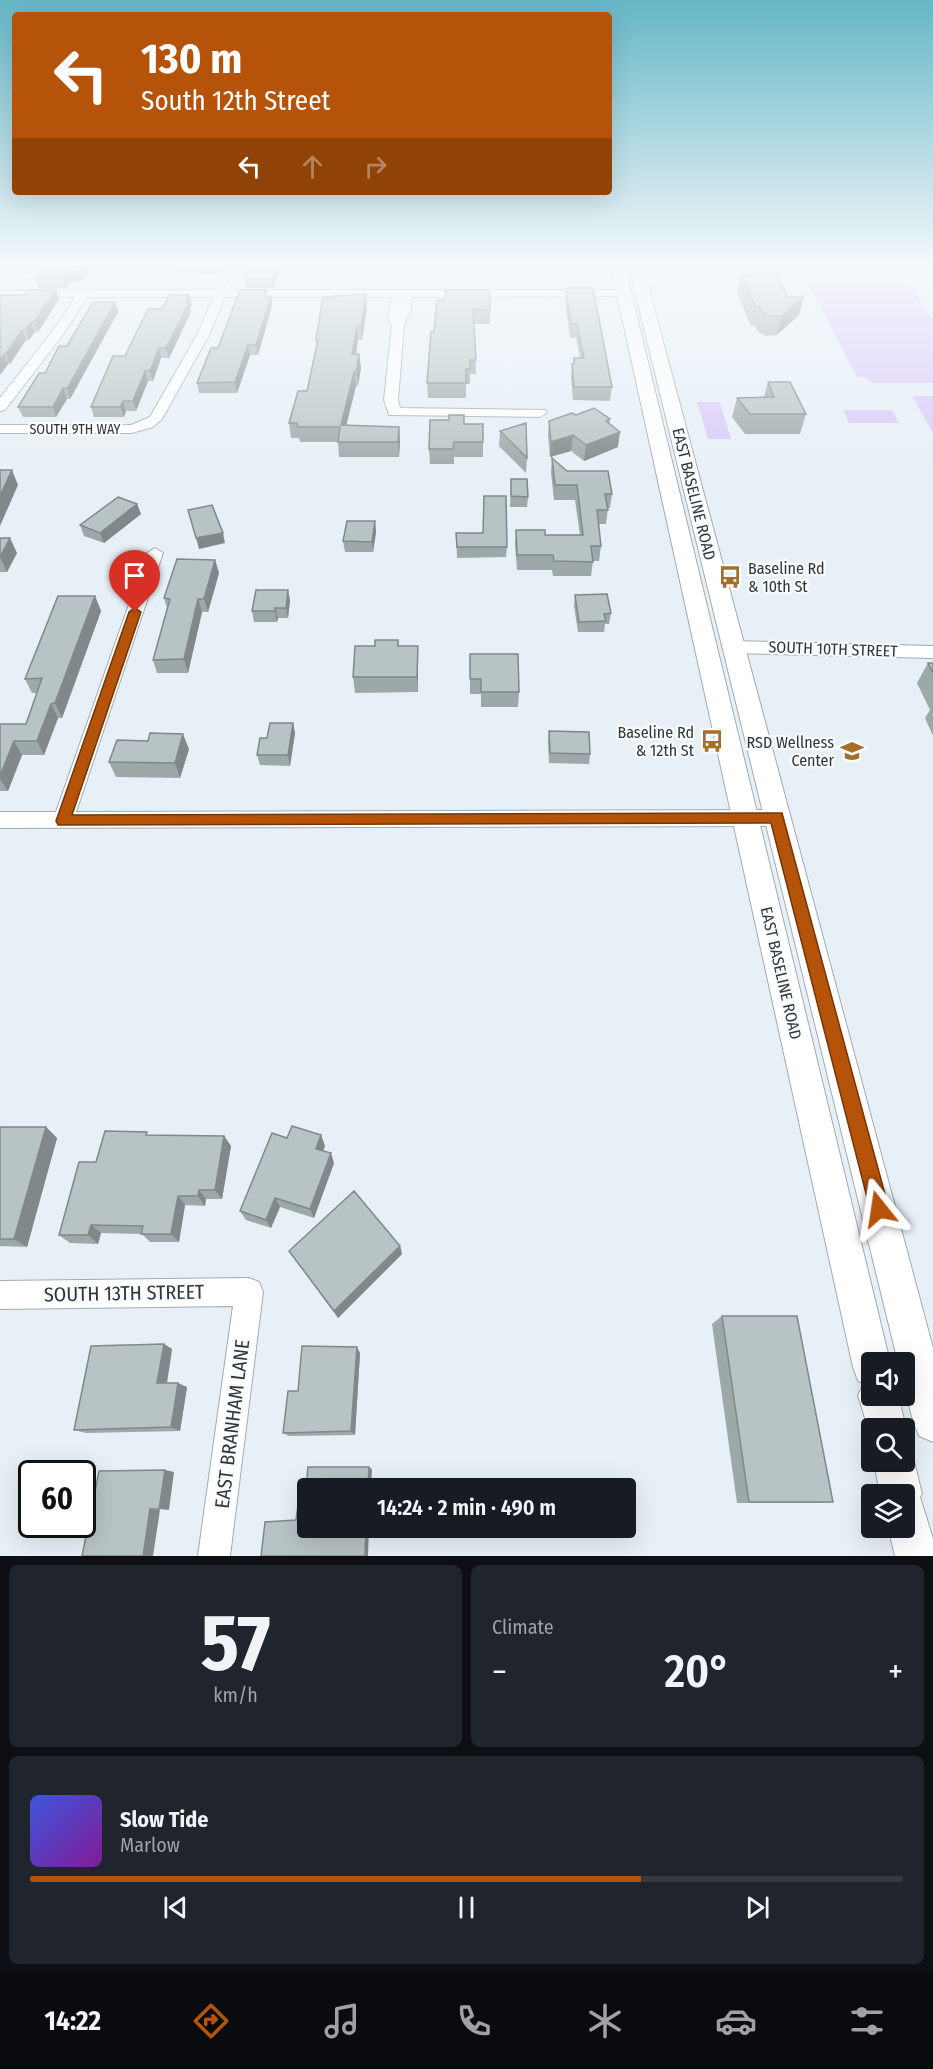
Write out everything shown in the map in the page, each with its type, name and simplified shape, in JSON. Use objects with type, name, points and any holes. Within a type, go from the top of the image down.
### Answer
[{"type":"main road","name":"EAST BASELINE ROAD","points":[[634,336],[659,447],[718,646],[777,818],[929,1392]]},
{"type":"main road","name":"EAST BASELINE ROAD","points":[[654,336],[682,446],[718,646],[745,818],[868,1352]]},
{"type":"main road","points":[[659,447],[682,446]]},
{"type":"main road","points":[[829,1188],[874,1189]]},
{"type":"main road","points":[[912,1538],[916,1556]]},
{"type":"street","points":[[0,407],[56,336]]},
{"type":"street","name":"SOUTH 9TH WAY","points":[[0,429],[132,429],[148,424],[155,418],[203,336]]},
{"type":"street","points":[[397,336],[391,400],[394,412],[540,413]]},
{"type":"street","points":[[63,821],[155,553]]},
{"type":"street","name":"SOUTH 10TH STREET","points":[[718,646],[933,652]]},
{"type":"street","points":[[0,820],[777,818]]},
{"type":"street","name":"SOUTH 13TH STREET","points":[[0,1295],[249,1292]]},
{"type":"street","name":"EAST BRANHAM LANE","points":[[214,1556],[249,1292]]},
{"type":"shaded area","points":[[835,336],[933,336],[933,383],[873,383],[866,378],[857,377]]},
{"type":"shaded area","points":[[912,396],[933,396],[933,433]]},
{"type":"shaded area","points":[[697,402],[720,402],[731,439],[708,439]]},
{"type":"shaded area","points":[[843,410],[892,410],[899,423],[849,423]]},
{"type":"building","points":[[0,336],[18,336],[6,354],[0,360]]},
{"type":"building","points":[[73,336],[96,336],[67,389],[63,388],[53,407],[18,407],[39,373],[45,373],[59,346],[67,346]]},
{"type":"building","points":[[135,336],[172,336],[166,348],[159,348],[150,371],[145,371],[133,401],[123,401],[120,407],[91,407],[113,356],[125,356]]},
{"type":"building","points":[[223,336],[259,336],[256,345],[248,345],[235,382],[197,383],[211,348],[218,348]]},
{"type":"building","points":[[317,336],[355,336],[352,354],[359,354],[341,425],[399,427],[398,442],[338,442],[340,427],[298,427],[297,423],[289,423],[298,391],[307,391],[318,340],[316,340]]},
{"type":"building","points":[[431,336],[475,336],[476,360],[470,360],[470,369],[466,369],[466,383],[427,383]]},
{"type":"building","points":[[579,336],[602,336],[612,387],[574,387],[572,364],[574,364],[574,358],[584,358]]},
{"type":"building","points":[[768,382],[790,382],[806,414],[750,414],[737,398],[774,397]]},
{"type":"building","points":[[594,408],[610,419],[606,421],[620,432],[586,445],[573,435],[551,442],[549,421]]},
{"type":"building","points":[[449,415],[464,415],[464,424],[483,424],[483,442],[454,442],[453,449],[429,449],[430,420],[449,420]]},
{"type":"building","points":[[526,423],[527,458],[500,431]]},
{"type":"building","points":[[552,458],[567,471],[608,471],[612,494],[605,494],[608,510],[597,510],[601,546],[591,546],[593,562],[554,561],[553,555],[517,555],[516,530],[545,530],[545,535],[583,535],[577,485],[555,485]]},
{"type":"building","points":[[0,470],[12,470],[0,496]]},
{"type":"building","points":[[511,479],[527,479],[528,497],[511,496]]},
{"type":"building","points":[[484,496],[506,496],[507,547],[457,547],[456,533],[483,533]]},
{"type":"building","points":[[118,497],[137,504],[100,533],[80,525]]},
{"type":"building","points":[[212,505],[223,533],[196,538],[188,510]]},
{"type":"building","points":[[347,521],[375,521],[372,542],[343,541]]},
{"type":"building","points":[[0,538],[10,538],[0,557]]},
{"type":"building","points":[[177,559],[215,560],[204,599],[198,599],[184,659],[153,660],[170,599],[164,598]]},
{"type":"building","points":[[256,590],[288,590],[286,608],[275,608],[275,611],[252,611]]},
{"type":"building","points":[[607,594],[611,613],[604,614],[606,621],[579,622],[575,595]]},
{"type":"building","points":[[58,596],[95,596],[55,703],[51,704],[37,741],[14,741],[0,776],[0,724],[26,724],[42,678],[25,679]]},
{"type":"building","points":[[375,640],[398,640],[398,646],[418,646],[417,677],[353,677],[355,646],[375,646]]},
{"type":"building","points":[[470,654],[518,654],[519,692],[481,692],[481,679],[470,679]]},
{"type":"building","points":[[928,663],[933,663],[933,673]]},
{"type":"building","points":[[270,723],[293,723],[288,755],[257,755],[260,738],[267,738]]},
{"type":"building","points":[[549,731],[589,732],[590,754],[550,753]]},
{"type":"building","points":[[150,733],[183,734],[175,763],[109,762],[117,740],[148,741]]},
{"type":"building","points":[[292,1126],[321,1135],[316,1149],[331,1153],[310,1209],[275,1198],[266,1220],[240,1211],[272,1133],[287,1138]]},
{"type":"building","points":[[0,1127],[46,1127],[14,1239],[0,1239]]},
{"type":"building","points":[[105,1131],[147,1132],[146,1135],[224,1136],[215,1190],[199,1190],[198,1196],[178,1196],[171,1234],[141,1234],[143,1226],[91,1225],[88,1235],[59,1235],[79,1162],[96,1162]]},
{"type":"building","points":[[354,1191],[400,1246],[334,1311],[289,1251]]},
{"type":"building","points":[[722,1316],[797,1316],[833,1502],[749,1502]]},
{"type":"building","points":[[164,1344],[157,1383],[178,1383],[171,1427],[74,1430],[91,1346]]},
{"type":"building","points":[[302,1346],[357,1347],[351,1431],[283,1433],[288,1391],[298,1391]]},
{"type":"building","points":[[308,1467],[369,1467],[368,1478],[307,1478]]},
{"type":"building","points":[[165,1470],[159,1509],[150,1509],[143,1556],[82,1556],[86,1538],[96,1538],[96,1486],[99,1471]]},
{"type":"building","points":[[297,1512],[297,1538],[366,1538],[365,1556],[261,1556],[265,1522],[296,1520]]},
{"type":"place","name":"Baseline Rd & 10th St","points":[[730,577]]},
{"type":"place","name":"Baseline Rd & 12th St","points":[[712,741]]},
{"type":"place","name":"RSD Wellness Center","points":[[852,751]]},
{"type":"route","points":[[135,612],[63,821],[777,818],[879,1209]]}]
